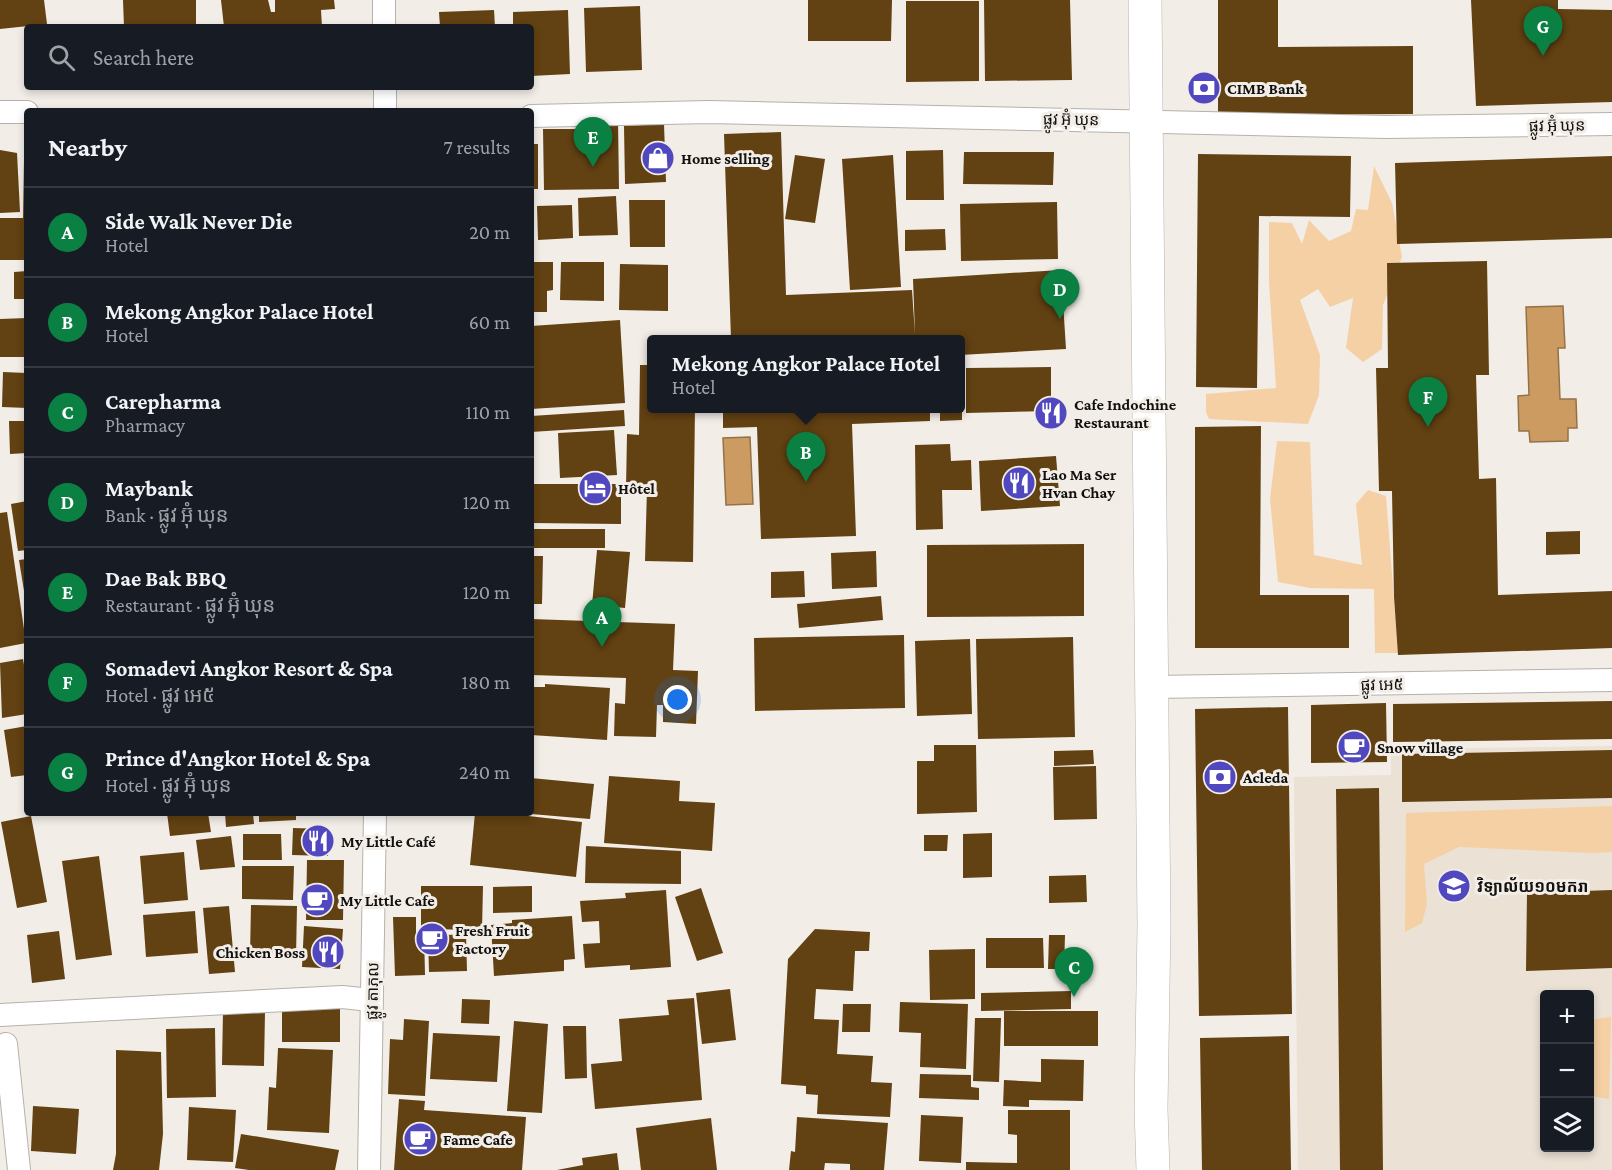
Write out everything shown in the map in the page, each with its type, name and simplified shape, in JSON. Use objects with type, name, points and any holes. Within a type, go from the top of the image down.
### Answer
[{"type":"main road","points":[[1145,0],[1154,926],[1151,1108],[1153,1170]]},
{"type":"street","points":[[384,0],[384,24]]},
{"type":"street","points":[[385,90],[385,108]]},
{"type":"street","points":[[0,112],[24,112]]},
{"type":"street","name":"ផ្លូវ អ៊ុំ ឃុន","points":[[534,116],[709,112],[1386,127],[1612,124]]},
{"type":"street","name":"ផ្លូវ អេ៥","points":[[1152,687],[1612,680]]},
{"type":"street","name":"ផ្លូវ តាភុល","points":[[369,1170],[375,816]]},
{"type":"street","points":[[0,1014],[342,997],[371,1000]]},
{"type":"street","points":[[6,1044],[18,1170]]},
{"type":"shaded area","points":[[1374,166],[1392,203],[1402,257],[1383,305],[1382,349],[1363,362],[1346,348],[1353,298],[1330,307],[1318,289],[1300,300],[1320,355],[1319,395],[1308,424],[1209,419],[1206,412],[1206,394],[1276,388],[1269,282],[1269,222],[1292,223],[1302,244],[1309,220],[1329,241],[1351,231],[1356,209],[1368,210]]},
{"type":"shaded area","points":[[1563,306],[1565,348],[1558,348],[1560,399],[1576,399],[1577,428],[1568,428],[1568,441],[1530,442],[1529,431],[1519,431],[1518,396],[1529,395],[1526,307]]},
{"type":"shaded area","points":[[750,437],[753,504],[726,505],[723,438]]},
{"type":"shaded area","points":[[1277,441],[1310,442],[1314,555],[1362,565],[1356,504],[1368,490],[1386,496],[1398,653],[1375,653],[1374,589],[1310,588],[1278,582],[1270,499]]},
{"type":"shaded area","name":"វិទ្យាល័យ១០មករា","points":[[1612,746],[1612,1170],[1298,1170],[1294,777],[1391,775],[1391,749]]},
{"type":"shaded area","points":[[1612,806],[1612,852],[1459,847],[1424,864],[1427,904],[1422,923],[1405,932],[1406,813]]},
{"type":"shaded area","points":[[1611,1017],[1609,1099],[1594,1097],[1594,1019]]},
{"type":"building","points":[[0,0],[44,0],[47,24],[24,24],[24,26],[0,29]]},
{"type":"building","points":[[123,0],[196,0],[196,24],[124,24]]},
{"type":"building","points":[[221,0],[268,0],[271,12],[275,12],[275,0],[334,0],[335,9],[321,10],[322,24],[224,24]]},
{"type":"building","points":[[808,0],[892,0],[891,41],[808,41]]},
{"type":"building","points":[[984,0],[1070,0],[1072,80],[985,81]]},
{"type":"building","points":[[1218,0],[1278,0],[1278,47],[1413,46],[1413,114],[1218,115]]},
{"type":"building","points":[[1471,0],[1558,0],[1558,9],[1612,10],[1612,102],[1476,106]]},
{"type":"building","points":[[906,1],[979,1],[979,81],[906,82]]},
{"type":"building","points":[[640,6],[642,70],[586,72],[584,8]]},
{"type":"building","points":[[494,10],[495,24],[440,24],[439,12]]},
{"type":"building","points":[[568,10],[570,74],[534,76],[534,24],[513,24],[513,12]]},
{"type":"building","points":[[576,120],[618,120],[619,189],[544,190],[543,129],[576,129]]},
{"type":"building","points":[[664,124],[666,182],[625,184],[624,126]]},
{"type":"building","points":[[781,132],[786,295],[912,290],[915,334],[913,279],[1061,270],[1066,349],[965,355],[965,335],[731,335],[724,134]]},
{"type":"building","points":[[534,144],[538,144],[538,189],[534,189]]},
{"type":"building","points":[[0,150],[17,153],[20,212],[0,213]]},
{"type":"building","points":[[943,150],[944,200],[906,200],[906,151]]},
{"type":"building","points":[[964,152],[1054,152],[1053,185],[963,184]]},
{"type":"building","points":[[1198,154],[1351,156],[1350,217],[1259,216],[1257,388],[1196,387]]},
{"type":"building","points":[[795,155],[825,159],[815,223],[785,219]]},
{"type":"building","points":[[893,155],[901,287],[850,290],[842,159]]},
{"type":"building","points":[[1612,156],[1612,238],[1397,244],[1395,163]]},
{"type":"building","points":[[24,161],[24,260],[0,260],[0,218],[23,218]]},
{"type":"building","points":[[616,196],[618,235],[579,236],[578,198]]},
{"type":"building","points":[[629,200],[665,200],[665,247],[630,247]]},
{"type":"building","points":[[1057,202],[1058,259],[961,261],[960,204]]},
{"type":"building","points":[[572,205],[573,238],[538,240],[537,206]]},
{"type":"building","points":[[945,229],[946,250],[905,251],[905,230]]},
{"type":"building","points":[[1487,261],[1489,375],[1476,375],[1479,479],[1496,478],[1498,595],[1612,591],[1612,648],[1398,655],[1394,597],[1392,491],[1379,491],[1376,368],[1388,368],[1387,263]]},
{"type":"building","points":[[534,262],[553,262],[553,290],[547,291],[547,312],[534,312]]},
{"type":"building","points":[[561,262],[604,262],[604,301],[560,300]]},
{"type":"building","points":[[620,264],[668,265],[668,311],[619,310]]},
{"type":"building","points":[[24,271],[24,299],[14,299],[14,272]]},
{"type":"building","points":[[24,318],[24,357],[0,357],[0,319]]},
{"type":"building","points":[[620,320],[625,403],[534,409],[534,326]]},
{"type":"building","points":[[640,365],[647,365],[647,413],[695,413],[693,562],[645,561],[647,488],[626,488],[627,434],[639,435]]},
{"type":"building","points":[[1051,367],[1051,411],[966,413],[966,368]]},
{"type":"building","points":[[3,372],[24,373],[24,408],[2,407]]},
{"type":"building","points":[[624,410],[625,426],[534,432],[534,416]]},
{"type":"building","points":[[723,413],[930,413],[930,421],[852,424],[856,536],[761,539],[757,427],[723,428]]},
{"type":"building","points":[[940,413],[962,413],[962,420],[940,421]]},
{"type":"building","points":[[9,421],[24,421],[24,453],[10,454]]},
{"type":"building","points":[[1261,426],[1260,595],[1349,595],[1349,648],[1195,648],[1195,427]]},
{"type":"building","points":[[614,430],[617,475],[560,478],[558,433]]},
{"type":"building","points":[[950,444],[951,461],[971,460],[972,490],[942,490],[943,529],[916,530],[915,445]]},
{"type":"building","name":"Lao Ma Ser Hvan Chay","points":[[1056,456],[1060,506],[981,511],[979,461]]},
{"type":"building","points":[[534,484],[621,484],[621,524],[534,523]]},
{"type":"building","points":[[24,502],[24,550],[18,551],[11,504]]},
{"type":"building","points":[[7,512],[24,629],[24,643],[0,648],[0,513]]},
{"type":"building","points":[[534,529],[605,529],[605,548],[534,548]]},
{"type":"building","points":[[1580,531],[1580,554],[1546,555],[1546,532]]},
{"type":"building","points":[[1084,544],[1084,616],[927,617],[927,545]]},
{"type":"building","points":[[597,550],[630,552],[625,608],[592,605]]},
{"type":"building","points":[[876,551],[877,587],[832,589],[831,553]]},
{"type":"building","points":[[534,556],[543,556],[542,604],[534,604]]},
{"type":"building","points":[[24,559],[24,591],[19,560]]},
{"type":"building","points":[[804,571],[805,597],[771,598],[771,572]]},
{"type":"building","points":[[881,596],[883,620],[799,628],[797,604]]},
{"type":"building","points":[[534,619],[675,624],[673,670],[698,671],[696,724],[663,722],[663,705],[657,705],[656,737],[614,736],[615,703],[625,704],[626,678],[534,675]]},
{"type":"building","points":[[904,635],[905,708],[755,711],[754,638]]},
{"type":"building","points":[[1073,637],[1075,737],[978,739],[976,639]]},
{"type":"building","points":[[970,639],[972,714],[917,716],[915,641]]},
{"type":"building","points":[[23,659],[24,714],[2,718],[0,663]]},
{"type":"building","points":[[545,684],[610,688],[607,740],[534,735],[534,687],[545,687]]},
{"type":"building","points":[[1612,701],[1612,739],[1393,742],[1393,704]]},
{"type":"building","points":[[1386,703],[1387,762],[1311,763],[1311,705]]},
{"type":"building","points":[[1288,707],[1292,1014],[1199,1016],[1195,709]]},
{"type":"building","points":[[24,727],[24,775],[11,777],[4,730]]},
{"type":"building","points":[[934,745],[976,745],[977,812],[917,814],[917,761],[934,761]]},
{"type":"building","points":[[1093,750],[1094,764],[1054,766],[1054,751]]},
{"type":"building","points":[[1612,750],[1612,798],[1402,802],[1402,754]]},
{"type":"building","points":[[1096,766],[1097,819],[1054,820],[1053,767]]},
{"type":"building","points":[[609,776],[680,781],[679,801],[715,803],[712,851],[604,843]]},
{"type":"building","points":[[534,778],[594,784],[590,819],[534,814]]},
{"type":"building","points":[[1379,788],[1383,1170],[1340,1170],[1336,789]]},
{"type":"building","points":[[31,816],[47,902],[17,908],[1,822]]},
{"type":"building","points":[[167,816],[208,816],[211,832],[170,836]]},
{"type":"building","points":[[225,816],[253,816],[254,824],[226,827]]},
{"type":"building","points":[[259,816],[296,816],[296,820],[259,822]]},
{"type":"building","points":[[475,816],[529,816],[582,822],[576,877],[470,865]]},
{"type":"building","points":[[293,828],[329,829],[328,856],[292,855]]},
{"type":"building","points":[[992,833],[992,877],[963,878],[963,834]]},
{"type":"building","points":[[243,834],[281,834],[282,860],[243,860]]},
{"type":"building","points":[[924,835],[948,835],[947,851],[924,851]]},
{"type":"building","points":[[231,836],[235,867],[200,870],[196,840]]},
{"type":"building","points":[[586,846],[681,851],[681,884],[585,883]]},
{"type":"building","points":[[184,852],[188,900],[144,904],[140,856]]},
{"type":"building","points":[[99,856],[112,955],[76,960],[62,861]]},
{"type":"building","points":[[307,860],[344,860],[343,920],[306,920]]},
{"type":"building","points":[[242,866],[294,866],[293,900],[242,899]]},
{"type":"building","points":[[1086,875],[1087,902],[1049,903],[1049,876]]},
{"type":"building","points":[[421,886],[483,886],[482,930],[421,929]]},
{"type":"building","points":[[532,886],[532,912],[493,913],[493,887]]},
{"type":"building","points":[[701,888],[723,953],[697,961],[675,897]]},
{"type":"building","points":[[666,890],[671,967],[630,970],[630,965],[585,968],[583,944],[600,943],[599,921],[582,922],[580,901],[626,898],[625,893]]},
{"type":"building","points":[[1612,890],[1612,968],[1526,971],[1527,893]]},
{"type":"building","points":[[251,905],[297,906],[296,957],[250,956]]},
{"type":"building","points":[[229,906],[235,972],[209,974],[203,908]]},
{"type":"building","points":[[195,911],[198,953],[146,957],[143,915]]},
{"type":"building","points":[[572,916],[575,959],[564,960],[564,971],[494,976],[491,925],[512,923],[512,920]]},
{"type":"building","points":[[393,917],[416,917],[416,932],[424,932],[425,975],[395,976]]},
{"type":"building","points":[[304,926],[343,929],[340,969],[302,967]]},
{"type":"building","points":[[815,929],[870,932],[869,951],[855,951],[853,991],[816,989],[814,1019],[839,1020],[837,1054],[873,1056],[871,1082],[892,1083],[890,1117],[817,1114],[818,1095],[806,1094],[806,1086],[781,1084],[788,959]]},
{"type":"building","points":[[59,931],[65,979],[32,983],[27,935]]},
{"type":"building","points":[[466,934],[467,971],[429,972],[428,936]]},
{"type":"building","points":[[1049,935],[1065,935],[1064,969],[1048,969]]},
{"type":"building","points":[[986,938],[1043,938],[1044,968],[986,968]]},
{"type":"building","points":[[975,949],[975,999],[930,1000],[929,950]]},
{"type":"building","points":[[730,989],[736,1040],[702,1044],[696,993]]},
{"type":"building","points":[[1071,991],[1071,1009],[981,1011],[981,993]]},
{"type":"building","points":[[694,998],[702,1100],[595,1109],[591,1064],[622,1061],[619,1019],[669,1015],[667,1000]]},
{"type":"building","points":[[462,999],[490,1000],[489,1024],[461,1023]]},
{"type":"building","points":[[900,1002],[968,1004],[966,1069],[920,1067],[921,1033],[899,1032]]},
{"type":"building","points":[[843,1004],[871,1004],[870,1032],[842,1032]]},
{"type":"building","points":[[282,1008],[340,1008],[340,1042],[282,1042]]},
{"type":"building","points":[[1004,1011],[1098,1011],[1098,1046],[1004,1046]]},
{"type":"building","points":[[223,1012],[265,1012],[264,1066],[222,1065]]},
{"type":"building","points":[[975,1018],[1001,1018],[999,1082],[973,1081]]},
{"type":"building","points":[[404,1019],[429,1021],[425,1096],[388,1094],[390,1039],[403,1040]]},
{"type":"building","points":[[514,1021],[548,1024],[542,1113],[507,1111]]},
{"type":"building","points":[[563,1026],[586,1026],[587,1078],[565,1079]]},
{"type":"building","points":[[215,1028],[216,1097],[167,1098],[166,1029]]},
{"type":"building","points":[[433,1033],[500,1036],[497,1082],[430,1079]]},
{"type":"building","points":[[1289,1036],[1291,1170],[1202,1170],[1200,1038]]},
{"type":"building","points":[[278,1048],[333,1050],[329,1133],[267,1130],[269,1087],[276,1088]]},
{"type":"building","points":[[116,1050],[161,1052],[163,1134],[159,1170],[113,1170],[116,1154]]},
{"type":"building","points":[[1041,1059],[1084,1060],[1083,1101],[1029,1100],[1029,1107],[1003,1106],[1004,1080],[1041,1082]]},
{"type":"building","points":[[920,1074],[971,1075],[971,1087],[979,1088],[979,1100],[919,1098]]},
{"type":"building","points":[[399,1099],[425,1101],[424,1110],[526,1117],[522,1170],[394,1170]]},
{"type":"building","points":[[33,1106],[79,1109],[76,1154],[31,1151]]},
{"type":"building","points":[[189,1107],[236,1110],[233,1162],[187,1160]]},
{"type":"building","points":[[1008,1110],[1070,1110],[1070,1170],[966,1170],[966,1162],[1017,1163],[1017,1135],[1008,1134]]},
{"type":"building","points":[[921,1115],[963,1117],[961,1163],[919,1161]]},
{"type":"building","points":[[797,1117],[888,1123],[884,1170],[850,1170],[850,1164],[825,1163],[824,1170],[789,1170],[791,1151],[795,1152]]},
{"type":"building","points":[[711,1118],[717,1170],[641,1170],[636,1128]]},
{"type":"building","points":[[241,1134],[339,1150],[335,1170],[235,1168]]},
{"type":"building","points":[[617,1153],[619,1170],[557,1170],[583,1165],[582,1158]]},
{"type":"place","name":"Prince d'Angkor Hotel & Spa","points":[[1543,56]]},
{"type":"place","name":"CIMB Bank","points":[[1204,88]]},
{"type":"place","name":"Home selling","points":[[658,158]]},
{"type":"place","name":"Dae Bak BBQ","points":[[593,167]]},
{"type":"place","name":"Maybank","points":[[1060,319]]},
{"type":"place","name":"Cafe Indochine Restaurant","points":[[1051,413]]},
{"type":"place","name":"Somadevi Angkor Resort & Spa","points":[[1428,427]]},
{"type":"place","name":"Mekong Angkor Palace Hotel","points":[[806,482]]},
{"type":"place","name":"Lao Ma Ser Hvan Chay","points":[[1019,483]]},
{"type":"place","name":"Hôtel","points":[[595,488]]},
{"type":"place","name":"Side Walk Never Die","points":[[602,647]]},
{"type":"place","name":"Snow village","points":[[1354,747]]},
{"type":"place","name":"Acleda","points":[[1220,777]]},
{"type":"place","name":"My Little Café","points":[[318,841]]},
{"type":"place","name":"វិទ្យាល័យ១០មករា","points":[[1454,886]]},
{"type":"place","name":"My Little Cafe","points":[[317,900]]},
{"type":"place","name":"Fresh Fruit Factory","points":[[432,939]]},
{"type":"place","name":"Chicken Boss","points":[[328,952]]},
{"type":"place","name":"Carepharma","points":[[1074,997]]},
{"type":"place","name":"Fame Cafe","points":[[420,1139]]}]
